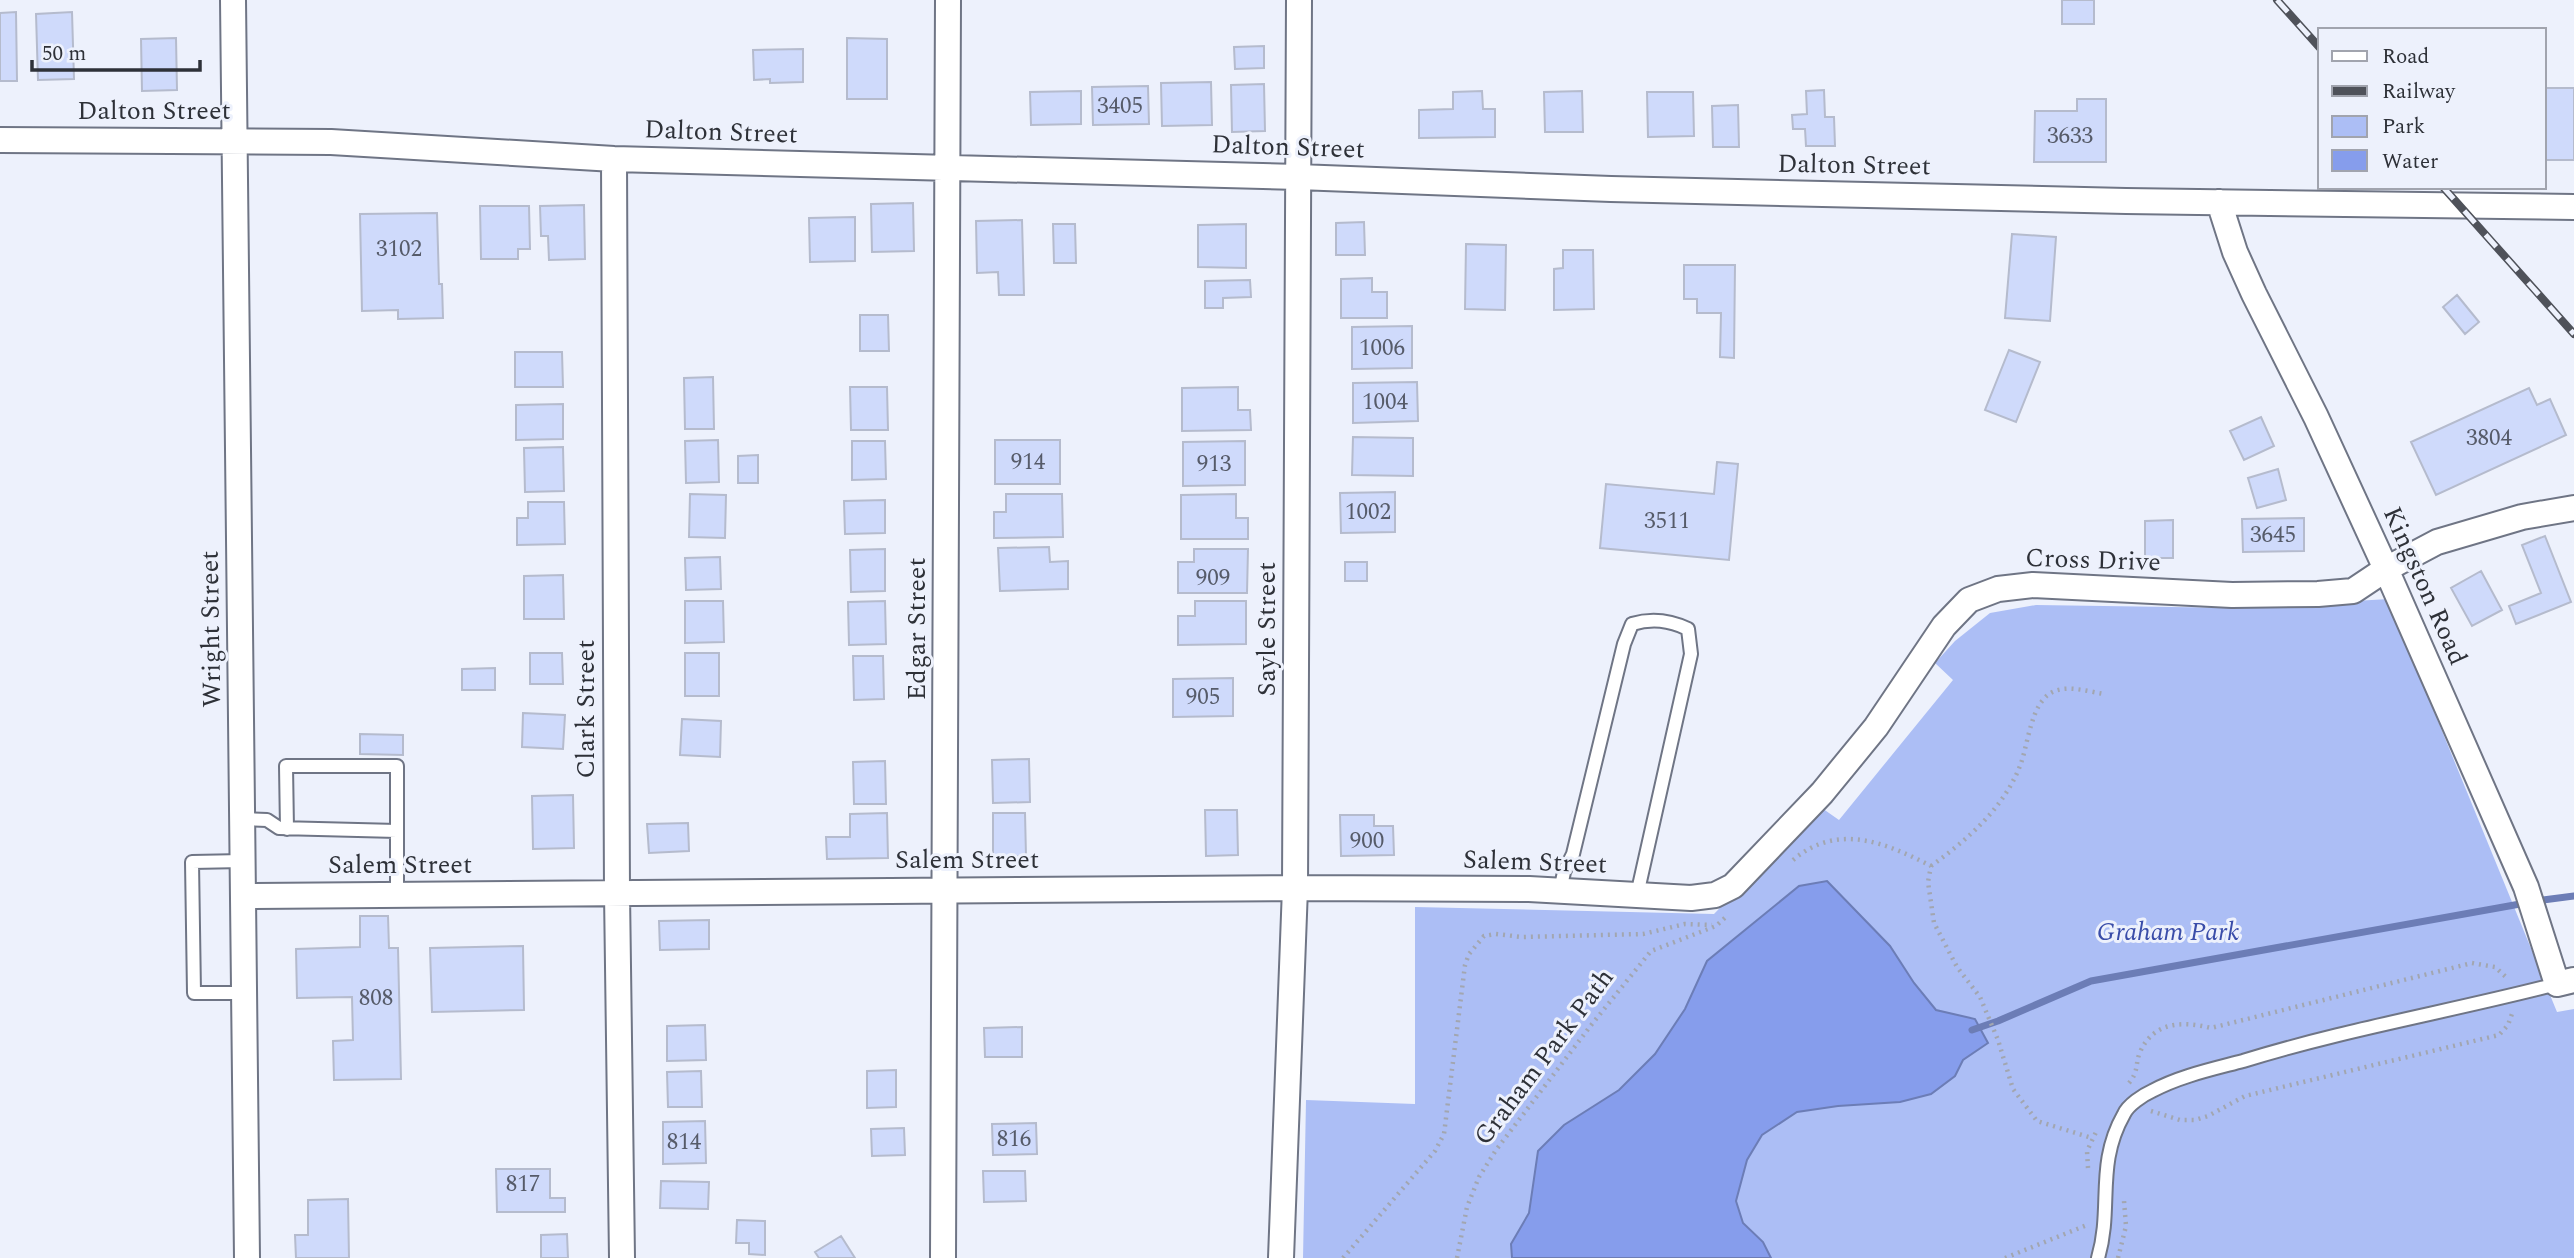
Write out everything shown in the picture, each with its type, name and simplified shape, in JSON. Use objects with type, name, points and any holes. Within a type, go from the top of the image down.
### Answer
[{"type":"street","name":"Wright Street","points":[[233,0],[247,1258]]},
{"type":"street","name":"Edgar Street","points":[[943,1258],[948,0]]},
{"type":"street","name":"Sayle Street","points":[[1281,1258],[1296,888],[1299,0]]},
{"type":"street","name":"Dalton Street","points":[[0,140],[331,142],[614,159],[1298,177],[1611,189],[2574,207]]},
{"type":"street","name":"Clark Street","points":[[614,159],[617,893],[622,1258]]},
{"type":"street","name":"Kingston Road","points":[[2219,202],[2235,252],[2316,417],[2386,569],[2566,982]]},
{"type":"street","name":"Cross Drive","points":[[1691,898],[1715,895],[1733,886],[1822,793],[1876,727],[1944,626],[1969,600],[1998,589],[2033,585],[2232,595],[2353,591],[2386,569],[2437,542],[2522,517],[2574,508]]},
{"type":"street","name":"Salem Street","points":[[244,895],[1296,888],[1560,891],[1691,898]]},
{"type":"lane","points":[[1560,891],[1564,872],[1573,854],[1624,644],[1632,624],[1650,619],[1676,623],[1688,629],[1691,654],[1637,895]]},
{"type":"lane","points":[[287,828],[286,766],[397,766],[397,894]]},
{"type":"lane","points":[[243,819],[267,820],[279,828],[397,831]]},
{"type":"lane","points":[[243,861],[192,862],[194,993],[245,993]]},
{"type":"lane","points":[[2098,1258],[2105,1235],[2106,1165],[2114,1134],[2125,1110],[2151,1091],[2277,1050],[2566,982]]},
{"type":"path","points":[[2092,1138],[2037,1121],[2012,1089],[1998,1040],[1980,998],[1957,967],[1934,923],[1928,882],[1931,866],[1967,840],[1998,804],[2020,766],[2043,699],[2058,689],[2068,688],[2104,694]]},
{"type":"path","points":[[1789,864],[1799,855],[1825,841],[1861,838],[1896,848],[1931,866]]},
{"type":"path","name":"Graham Park Path","points":[[1457,1258],[1467,1207],[1479,1177],[1496,1150],[1592,1024],[1651,951],[1716,926],[1737,908]]},
{"type":"path","name":"Graham Park Path","points":[[1343,1258],[1435,1151],[1444,1134],[1465,965],[1469,954],[1484,936],[1643,934],[1685,924],[1716,926]]},
{"type":"path","points":[[2148,1112],[2180,1120],[2195,1119],[2208,1116],[2245,1096],[2499,1035],[2508,1025],[2515,1008]]},
{"type":"path","points":[[2118,1258],[2126,1226],[2124,1189]]},
{"type":"green space","name":"Graham Park","points":[[2388,599],[2557,1012],[2574,1009],[2574,1258],[1303,1258],[1306,1100],[1415,1104],[1415,907],[1714,914],[1819,806],[1839,820],[1953,680],[1935,663],[1955,641],[1990,613],[2036,605],[2239,608]]},
{"type":"water","points":[[1827,881],[1890,946],[1914,983],[1936,1010],[1975,1019],[1988,1043],[1963,1060],[1955,1076],[1931,1094],[1900,1102],[1797,1112],[1762,1135],[1747,1160],[1736,1201],[1743,1223],[1763,1242],[1771,1258],[1512,1258],[1511,1244],[1529,1213],[1538,1151],[1564,1125],[1619,1090],[1655,1054],[1685,1009],[1707,961],[1799,886]]},
{"type":"building","points":[[2062,0],[2094,0],[2094,24],[2062,24]]},
{"type":"building","points":[[16,12],[17,81],[0,81],[0,13]]},
{"type":"building","points":[[72,12],[74,79],[38,80],[36,14]]},
{"type":"building","points":[[176,38],[177,90],[142,91],[141,39]]},
{"type":"building","points":[[847,38],[887,39],[887,99],[847,99]]},
{"type":"building","points":[[1264,46],[1264,68],[1235,69],[1234,47]]},
{"type":"building","points":[[803,49],[803,82],[770,83],[770,79],[754,80],[753,50]]},
{"type":"building","points":[[1211,82],[1212,125],[1162,126],[1161,83]]},
{"type":"building","points":[[1264,84],[1265,131],[1232,132],[1231,85]]},
{"type":"building","points":[[1148,86],[1149,124],[1093,125],[1092,87]]},
{"type":"building","points":[[2546,88],[2574,88],[2574,160],[2546,160]]},
{"type":"building","points":[[1824,90],[1825,117],[1834,117],[1835,146],[1806,146],[1805,129],[1793,129],[1792,115],[1807,114],[1806,91]]},
{"type":"building","points":[[1081,91],[1081,124],[1031,125],[1030,92]]},
{"type":"building","points":[[1482,91],[1483,109],[1495,109],[1495,137],[1419,138],[1419,110],[1453,109],[1453,92]]},
{"type":"building","points":[[1582,91],[1583,132],[1545,132],[1544,92]]},
{"type":"building","points":[[1647,92],[1693,92],[1694,136],[1648,137]]},
{"type":"building","points":[[2077,99],[2106,99],[2106,162],[2034,162],[2035,111],[2077,111]]},
{"type":"building","points":[[1738,105],[1739,147],[1713,147],[1712,106]]},
{"type":"building","points":[[913,203],[914,251],[872,252],[871,204]]},
{"type":"building","points":[[584,205],[585,259],[549,260],[548,236],[541,236],[540,206]]},
{"type":"building","points":[[480,206],[529,206],[530,249],[518,249],[518,259],[481,259]]},
{"type":"building","points":[[437,213],[443,318],[398,319],[398,310],[362,311],[360,214]]},
{"type":"building","points":[[855,217],[855,261],[810,262],[809,218]]},
{"type":"building","points":[[1022,220],[1024,295],[999,295],[998,272],[977,273],[976,221]]},
{"type":"building","points":[[1364,222],[1365,255],[1336,255],[1336,223]]},
{"type":"building","points":[[1053,224],[1075,224],[1076,263],[1054,263]]},
{"type":"building","points":[[1246,224],[1246,268],[1198,267],[1198,225]]},
{"type":"building","points":[[2012,234],[2056,237],[2050,321],[2005,318]]},
{"type":"building","points":[[1466,244],[1506,245],[1505,310],[1465,309]]},
{"type":"building","points":[[1563,250],[1593,250],[1594,309],[1554,310],[1554,269],[1563,268]]},
{"type":"building","points":[[1684,265],[1735,265],[1734,358],[1720,357],[1721,313],[1697,313],[1697,299],[1684,299]]},
{"type":"building","points":[[1372,278],[1372,292],[1387,292],[1387,318],[1341,318],[1341,279]]},
{"type":"building","points":[[1250,280],[1251,297],[1223,298],[1223,308],[1205,308],[1205,281]]},
{"type":"building","points":[[2457,295],[2479,322],[2465,334],[2443,307]]},
{"type":"building","points":[[860,315],[888,315],[889,351],[860,351]]},
{"type":"building","points":[[1412,326],[1412,368],[1352,369],[1352,327]]},
{"type":"building","points":[[2009,350],[2040,362],[2016,422],[1985,410]]},
{"type":"building","points":[[515,352],[562,352],[563,387],[515,387]]},
{"type":"building","points":[[713,377],[714,429],[685,429],[684,378]]},
{"type":"building","points":[[1417,382],[1418,421],[1353,423],[1353,383]]},
{"type":"building","points":[[850,387],[887,387],[888,430],[851,430]]},
{"type":"building","points":[[1238,387],[1238,410],[1250,410],[1251,430],[1182,431],[1182,388]]},
{"type":"building","points":[[2529,388],[2537,405],[2550,399],[2566,435],[2436,495],[2411,442]]},
{"type":"building","points":[[563,404],[563,439],[516,440],[516,405]]},
{"type":"building","points":[[2261,417],[2274,446],[2244,460],[2230,431]]},
{"type":"building","points":[[1353,437],[1413,438],[1413,476],[1352,475]]},
{"type":"building","points":[[718,440],[719,482],[686,483],[685,441]]},
{"type":"building","points":[[995,440],[1060,440],[1060,484],[995,484]]},
{"type":"building","points":[[852,441],[885,441],[886,479],[852,480]]},
{"type":"building","points":[[1245,441],[1245,485],[1183,486],[1183,442]]},
{"type":"building","points":[[563,447],[564,491],[525,492],[524,448]]},
{"type":"building","points":[[758,455],[758,483],[738,483],[738,456]]},
{"type":"building","points":[[1717,462],[1738,464],[1729,560],[1600,548],[1606,484],[1714,494]]},
{"type":"building","points":[[2278,469],[2286,500],[2257,508],[2248,478]]},
{"type":"building","points":[[1395,492],[1395,532],[1341,533],[1340,493]]},
{"type":"building","points":[[690,494],[726,495],[725,538],[689,537]]},
{"type":"building","points":[[1006,494],[1062,494],[1063,537],[994,538],[994,512],[1006,512]]},
{"type":"building","points":[[1236,494],[1236,518],[1248,518],[1248,539],[1181,539],[1181,495]]},
{"type":"building","points":[[885,500],[885,533],[845,534],[844,501]]},
{"type":"building","points":[[528,502],[564,502],[565,544],[517,545],[517,518],[528,518]]},
{"type":"building","points":[[2304,518],[2304,551],[2243,552],[2242,519]]},
{"type":"building","points":[[2173,520],[2173,558],[2145,558],[2145,521]]},
{"type":"building","points":[[2545,536],[2571,602],[2516,624],[2509,606],[2541,593],[2522,545]]},
{"type":"building","points":[[1049,547],[1050,562],[1068,561],[1068,589],[1000,591],[998,548]]},
{"type":"building","points":[[885,549],[885,591],[851,592],[850,550]]},
{"type":"building","points":[[1194,549],[1248,549],[1247,593],[1178,593],[1178,562],[1194,562]]},
{"type":"building","points":[[720,557],[721,589],[686,590],[685,558]]},
{"type":"building","points":[[1345,562],[1367,562],[1367,581],[1345,581]]},
{"type":"building","points":[[2481,571],[2502,610],[2472,626],[2451,588]]},
{"type":"building","points":[[563,575],[564,619],[524,619],[524,576]]},
{"type":"building","points":[[685,601],[723,601],[724,642],[685,643]]},
{"type":"building","points":[[885,601],[886,644],[849,645],[848,602]]},
{"type":"building","points":[[1195,601],[1246,601],[1246,644],[1178,645],[1178,616],[1195,616]]},
{"type":"building","points":[[530,653],[562,653],[563,684],[530,684]]},
{"type":"building","points":[[685,653],[719,653],[719,696],[685,696]]},
{"type":"building","points":[[853,656],[883,656],[884,699],[854,700]]},
{"type":"building","points":[[495,668],[495,690],[462,690],[462,669]]},
{"type":"building","points":[[1233,678],[1233,716],[1173,717],[1173,679]]},
{"type":"building","points":[[523,713],[565,715],[563,749],[522,747]]},
{"type":"building","points":[[682,719],[721,721],[720,757],[680,755]]},
{"type":"building","points":[[360,734],[403,735],[403,755],[360,754]]},
{"type":"building","points":[[1029,759],[1030,802],[993,803],[992,760]]},
{"type":"building","points":[[885,761],[886,804],[854,804],[853,762]]},
{"type":"building","points":[[573,795],[574,848],[533,849],[532,796]]},
{"type":"building","points":[[1205,810],[1237,810],[1238,855],[1206,856]]},
{"type":"building","points":[[887,813],[888,858],[827,859],[826,837],[850,837],[850,814]]},
{"type":"building","points":[[993,813],[1025,813],[1026,856],[993,857]]},
{"type":"building","points":[[1340,815],[1374,815],[1374,826],[1393,826],[1394,855],[1341,856]]},
{"type":"building","points":[[688,823],[689,851],[649,853],[647,824]]},
{"type":"building","points":[[360,916],[388,916],[389,948],[398,948],[401,1079],[334,1080],[333,1041],[353,1040],[352,997],[297,998],[296,949],[360,947]]},
{"type":"building","points":[[709,920],[709,949],[660,950],[659,921]]},
{"type":"building","points":[[523,946],[524,1010],[432,1012],[430,948]]},
{"type":"building","points":[[705,1025],[706,1060],[667,1061],[667,1026]]},
{"type":"building","points":[[1022,1027],[1022,1057],[985,1057],[984,1028]]},
{"type":"building","points":[[896,1070],[896,1107],[867,1108],[867,1071]]},
{"type":"building","points":[[701,1071],[702,1107],[668,1107],[667,1072]]},
{"type":"building","points":[[705,1121],[706,1163],[663,1164],[663,1122]]},
{"type":"building","points":[[1036,1123],[1037,1154],[993,1155],[992,1124]]},
{"type":"building","points":[[904,1128],[905,1155],[872,1156],[871,1129]]},
{"type":"building","points":[[496,1169],[550,1169],[550,1198],[565,1198],[565,1212],[497,1212]]},
{"type":"building","points":[[983,1171],[1025,1171],[1026,1201],[984,1202]]},
{"type":"building","points":[[661,1181],[709,1182],[708,1209],[660,1208]]},
{"type":"building","points":[[348,1199],[349,1258],[296,1258],[295,1235],[308,1235],[308,1200]]},
{"type":"building","points":[[737,1220],[765,1221],[765,1255],[749,1254],[749,1243],[736,1243]]},
{"type":"building","points":[[567,1234],[568,1258],[541,1258],[541,1235]]},
{"type":"building","points":[[841,1236],[855,1258],[819,1258],[815,1252]]},
{"type":"waterway","points":[[2543,900],[2574,896]]},
{"type":"waterway","points":[[1972,1030],[2091,981],[2520,904]]},
{"type":"railway","points":[[2277,0],[2318,46]]},
{"type":"railway","points":[[2445,189],[2574,334]]}]
